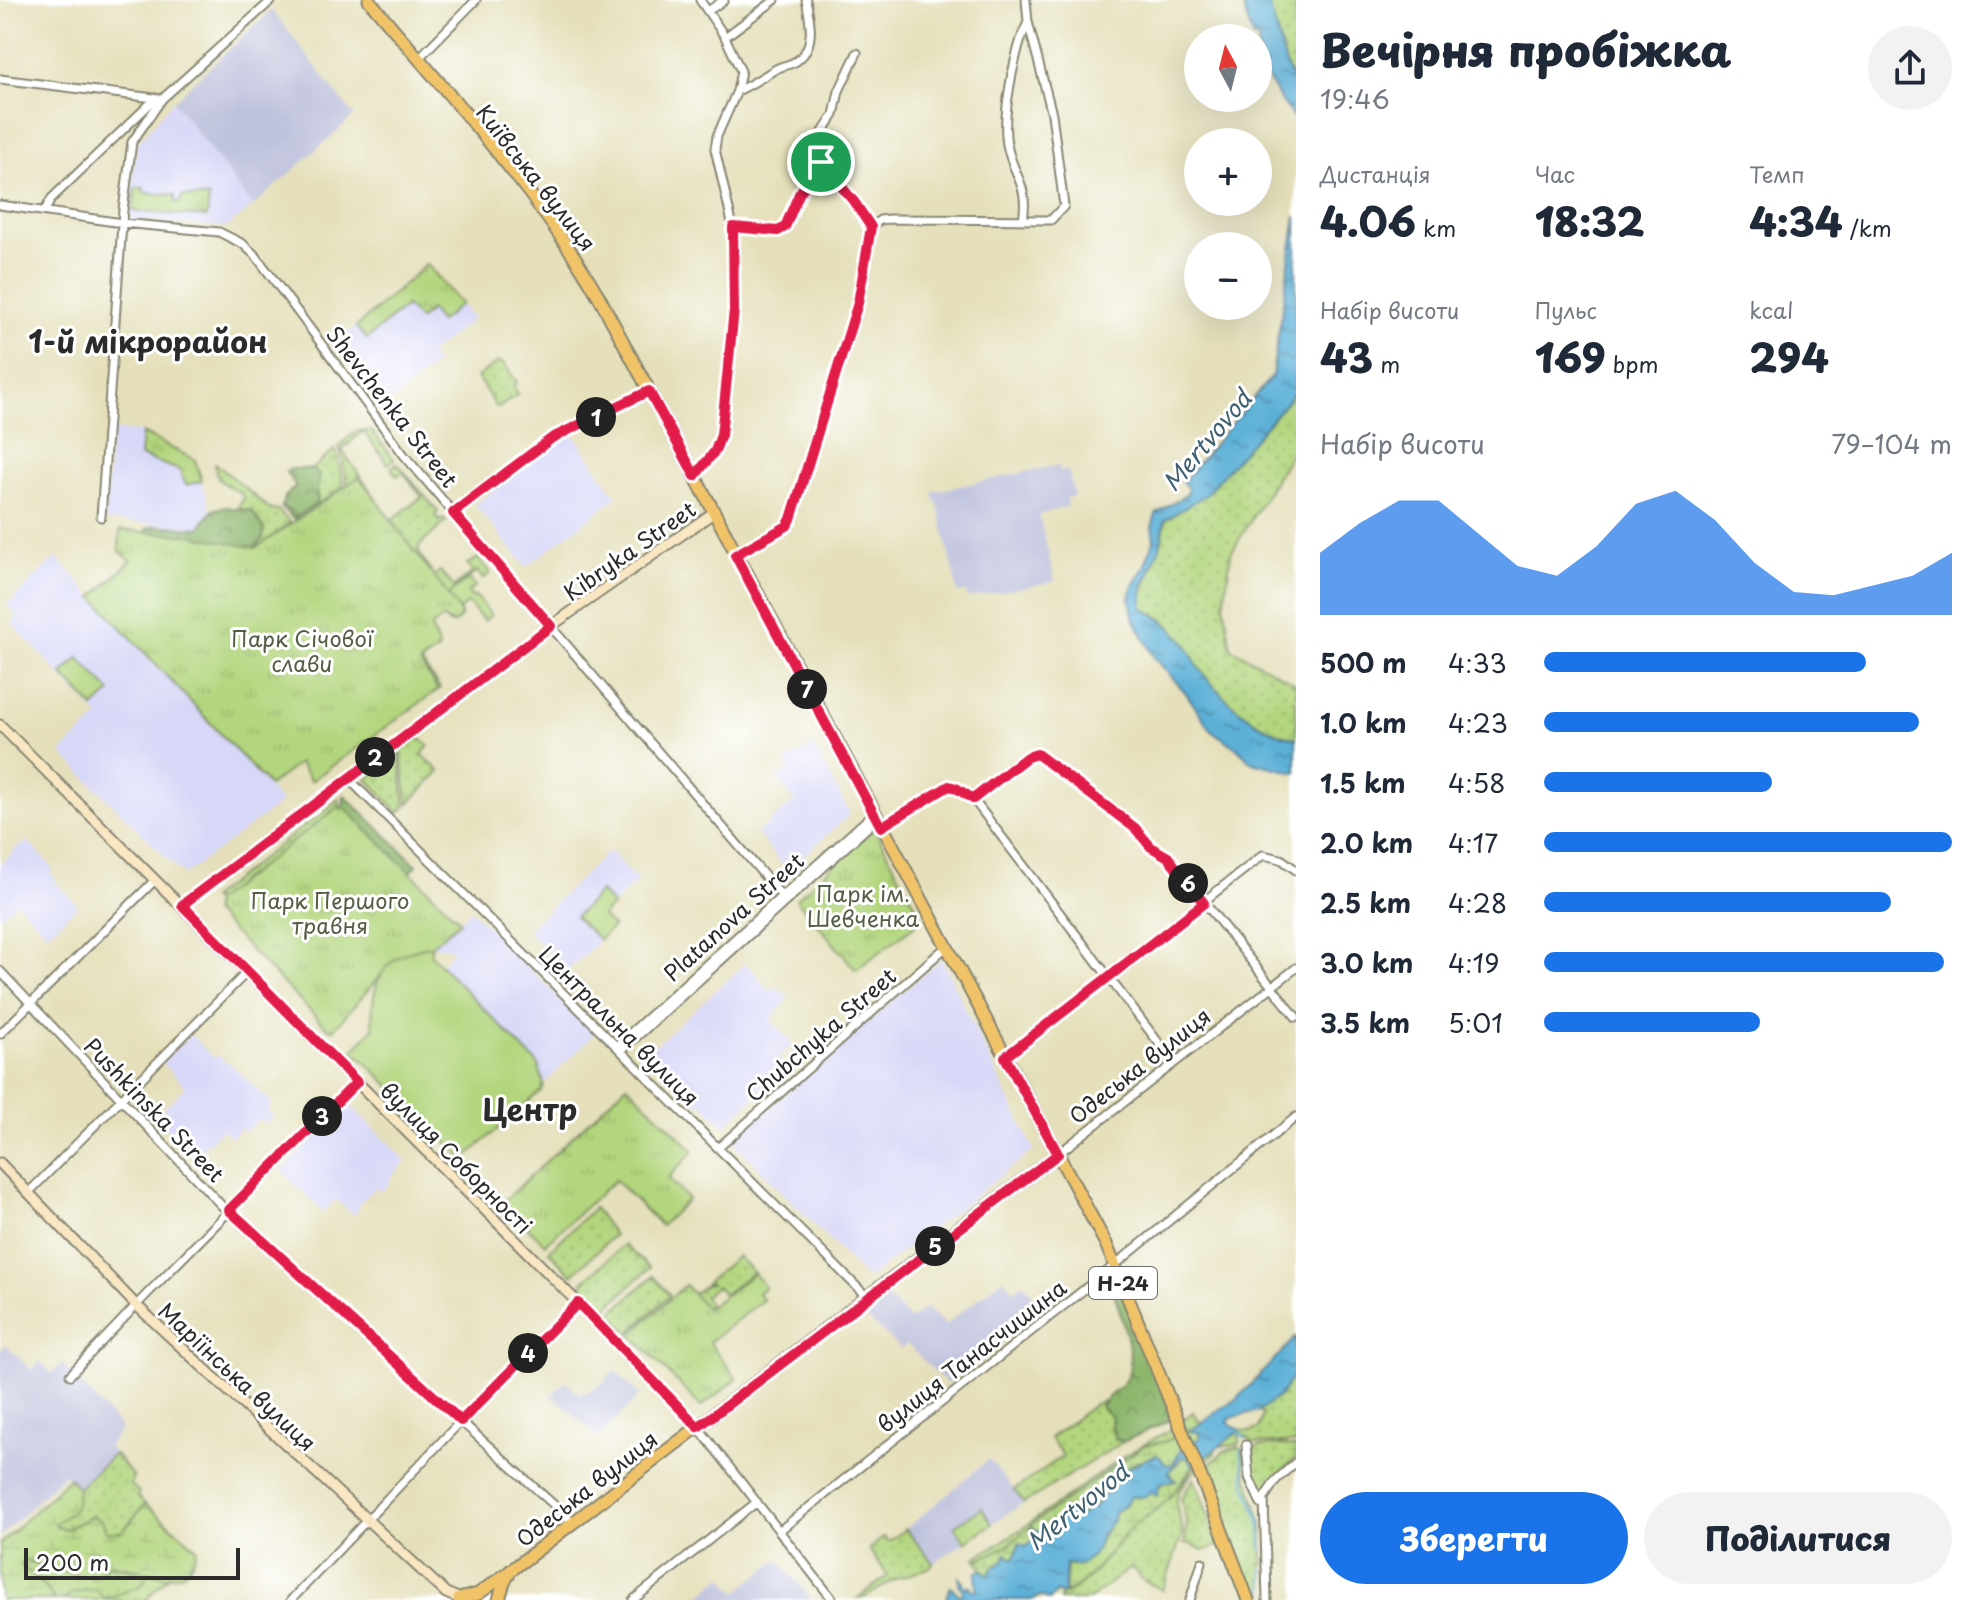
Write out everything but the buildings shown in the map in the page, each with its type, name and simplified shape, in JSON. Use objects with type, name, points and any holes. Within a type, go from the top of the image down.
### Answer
[{"type":"main road","name":"Київська вулиця","points":[[369,0],[570,246],[1115,1265],[1248,1600]]},
{"type":"main road","name":"Kibryka Street","points":[[182,905],[551,626],[713,513]]},
{"type":"main road","name":"вулиця Соборності","points":[[0,725],[698,1427]]},
{"type":"main road","name":"Одеська вулиця","points":[[461,1599],[478,1594],[510,1571],[1058,1154]]},
{"type":"main road","name":"Маріїнська вулиця","points":[[0,1163],[136,1305],[367,1520],[442,1596],[461,1599]]},
{"type":"main road","name":"Одеська вулиця","points":[[499,1600],[510,1571]]},
{"type":"street","points":[[418,59],[476,0]]},
{"type":"street","points":[[695,476],[715,451],[721,435],[734,310],[733,227],[715,149],[717,136],[737,91],[741,71],[725,37],[700,0]]},
{"type":"street","points":[[708,11],[724,0]]},
{"type":"street","points":[[725,37],[775,0]]},
{"type":"street","points":[[737,91],[756,83],[778,67],[798,61],[809,47],[811,35],[806,0]]},
{"type":"street","points":[[735,555],[787,526],[791,519],[858,303],[871,227],[880,220],[889,219],[1051,220],[1064,206],[1052,114],[1028,22],[1026,0]]},
{"type":"street","points":[[45,210],[52,198],[266,1]]},
{"type":"street","points":[[1023,220],[1026,206],[1021,176],[1008,151],[1005,129],[1018,43],[1028,22]]},
{"type":"street","points":[[857,53],[839,91],[834,115],[819,138],[816,150],[821,162],[871,227]]},
{"type":"street","points":[[0,79],[159,99]]},
{"type":"street","points":[[101,517],[122,223],[132,142],[159,99]]},
{"type":"street","points":[[733,227],[778,231],[785,227],[799,194],[821,162]]},
{"type":"street","name":"Shevchenka Street","points":[[0,205],[122,223],[206,229],[243,244],[256,256],[404,455],[784,899]]},
{"type":"street","points":[[453,513],[552,438],[649,391]]},
{"type":"street","points":[[1174,1063],[973,799],[1027,757],[1037,754],[1135,828],[1151,847],[1168,857],[1296,1017]]},
{"type":"street","name":"Центральна вулиця","points":[[348,778],[867,1297]]},
{"type":"street","name":"Platanova Street","points":[[619,1049],[784,899],[878,820],[949,786],[973,799]]},
{"type":"street","points":[[1005,1057],[1263,855],[1281,859],[1296,870]]},
{"type":"street","points":[[0,1034],[155,880]]},
{"type":"street","name":"Chubchyka Street","points":[[718,1148],[946,947]]},
{"type":"street","name":"Одеська вулиця","points":[[1058,1154],[1296,968]]},
{"type":"street","name":"Pushkinska Street","points":[[0,971],[229,1210],[574,1523]]},
{"type":"street","points":[[28,1193],[247,972]]},
{"type":"street","points":[[70,1375],[357,1082]]},
{"type":"street","name":"вулиця Танасчишина","points":[[779,1531],[1296,1117]]},
{"type":"street","points":[[291,1600],[578,1303]]},
{"type":"street","name":"вулиця Соборності","points":[[698,1427],[833,1600]]},
{"type":"street","points":[[1246,1445],[1249,1477],[1263,1510]]},
{"type":"street","points":[[1267,1600],[1264,1498],[1296,1462]]},
{"type":"street","points":[[633,1600],[757,1502]]},
{"type":"street","points":[[1190,1600],[1202,1562]]},
{"type":"shaded area","points":[[272,10],[354,116],[253,206],[173,101]]},
{"type":"shaded area","points":[[173,101],[253,206],[227,227],[128,219],[137,144]]},
{"type":"shaded area","points":[[427,264],[473,319],[430,353],[435,364],[389,403],[341,339]]},
{"type":"shaded area","points":[[111,430],[140,432],[195,460],[211,511],[198,527],[105,521]]},
{"type":"shaded area","points":[[571,431],[617,497],[526,567],[475,505]]},
{"type":"shaded area","points":[[1059,465],[1060,472],[1068,470],[1074,497],[1066,498],[1068,506],[1039,515],[1055,581],[968,598],[966,591],[958,593],[938,505],[932,492]]},
{"type":"shaded area","points":[[56,557],[281,803],[184,875],[61,753],[99,716],[12,624],[18,617],[7,605]]},
{"type":"shaded area","points":[[813,745],[850,814],[787,871],[757,833],[795,801],[777,778],[790,770],[786,762]]},
{"type":"shaded area","points":[[26,839],[54,870],[50,873],[56,879],[54,881],[78,906],[47,934],[17,902],[0,917],[0,864],[19,846],[26,844]]},
{"type":"shaded area","points":[[609,851],[638,881],[602,915],[613,927],[567,971],[527,930]]},
{"type":"shaded area","points":[[471,910],[595,1033],[544,1084],[538,1064],[441,965],[453,951],[431,946]]},
{"type":"shaded area","points":[[941,959],[1034,1150],[867,1279],[732,1140]]},
{"type":"shaded area","points":[[746,963],[769,990],[775,987],[787,995],[787,1001],[770,1019],[793,1044],[778,1058],[785,1066],[725,1126],[701,1102],[698,1104],[691,1097],[693,1094],[649,1051]]},
{"type":"shaded area","points":[[190,1034],[214,1058],[219,1055],[226,1063],[229,1062],[272,1104],[267,1110],[274,1117],[266,1124],[260,1118],[245,1132],[241,1128],[231,1137],[223,1129],[194,1156],[156,1116],[186,1087],[162,1063]]},
{"type":"shaded area","points":[[349,1104],[406,1161],[389,1179],[391,1182],[381,1192],[375,1187],[353,1215],[336,1199],[323,1212],[282,1171]]},
{"type":"shaded area","points":[[1004,1278],[1014,1290],[1023,1283],[1044,1308],[947,1384],[907,1344],[901,1349],[863,1315],[886,1296],[910,1320],[926,1307],[945,1325]]},
{"type":"shaded area","points":[[6,1345],[32,1370],[40,1361],[52,1373],[62,1363],[121,1428],[108,1447],[114,1454],[78,1488],[64,1474],[0,1537],[0,1351]]},
{"type":"shaded area","points":[[615,1370],[640,1395],[599,1438],[551,1395],[566,1381],[580,1394],[598,1387]]},
{"type":"shaded area","points":[[989,1459],[1024,1503],[933,1563],[906,1529]]},
{"type":"shaded area","points":[[778,1559],[812,1600],[695,1600],[723,1576],[737,1592]]},
{"type":"green space","points":[[1268,0],[1296,0],[1296,87],[1286,65]]},
{"type":"green space","points":[[135,188],[144,188],[144,193],[175,195],[175,202],[181,202],[182,196],[209,198],[207,217],[133,211]]},
{"type":"green space","points":[[427,264],[461,304],[440,322],[430,310],[419,320],[406,306],[367,339],[356,327]]},
{"type":"green space","points":[[498,362],[504,364],[517,382],[513,385],[518,394],[499,408],[477,377]]},
{"type":"green space","points":[[1296,391],[1296,445],[1231,553],[1224,604],[1231,648],[1296,684],[1296,738],[1282,735],[1256,722],[1220,693],[1171,627],[1143,609],[1143,587],[1148,580],[1166,520],[1205,495]]},
{"type":"green space","points":[[356,431],[363,431],[342,450],[391,520],[422,497],[403,472],[397,476],[391,468],[397,463],[438,512],[435,515],[446,522],[419,546],[419,553],[434,576],[440,571],[454,587],[473,572],[467,564],[478,558],[490,573],[483,579],[477,571],[448,595],[461,613],[458,621],[450,624],[443,618],[431,627],[439,649],[421,662],[440,688],[438,690],[407,643],[348,486],[339,446]]},
{"type":"green space","points":[[363,431],[372,431],[394,459],[388,464]]},
{"type":"green space","points":[[142,433],[195,460],[202,481],[186,485],[179,470],[140,456]]},
{"type":"green space","points":[[335,449],[344,486],[295,521],[281,507],[299,490],[295,485]]},
{"type":"green space","points":[[215,463],[271,510],[278,510],[290,523],[256,548],[250,546],[244,514],[239,506],[242,494],[219,479]]},
{"type":"green space","points":[[291,469],[313,469],[320,477],[318,502],[295,518],[283,506],[285,497],[296,486],[286,472]]},
{"type":"green space","name":"Парк Січової слави","points":[[359,477],[459,610],[461,617],[453,624],[443,618],[431,627],[439,649],[420,663],[438,690],[311,781],[299,763],[269,786],[93,597],[131,561],[119,550],[120,530],[194,536],[256,548]]},
{"type":"green space","points":[[224,507],[252,511],[264,529],[263,538],[251,552],[151,538],[146,529],[154,526],[199,528],[213,510]]},
{"type":"green space","points":[[469,578],[475,586],[468,592],[473,598],[476,596],[491,615],[484,621],[468,603],[459,610],[448,595]]},
{"type":"green space","points":[[79,658],[111,692],[94,708],[62,674]]},
{"type":"green space","points":[[419,737],[429,746],[422,754],[440,772],[408,804],[401,751]]},
{"type":"green space","points":[[399,753],[405,807],[399,813],[367,779]]},
{"type":"green space","points":[[344,795],[417,865],[381,902],[343,835]]},
{"type":"green space","points":[[339,799],[341,807],[214,902],[211,898]]},
{"type":"green space","name":"Парк Першого травня","points":[[338,807],[345,808],[460,921],[431,946],[395,959],[333,1030],[328,1029],[213,912],[214,902]]},
{"type":"green space","name":"Парк ім. Шевченка","points":[[874,828],[923,919],[856,970],[796,899]]},
{"type":"green space","points":[[600,892],[613,905],[602,916],[613,927],[599,940],[575,917]]},
{"type":"green space","points":[[431,946],[431,955],[538,1064],[544,1084],[542,1090],[464,1159],[353,1050],[373,1029],[373,998],[382,973],[401,956]]},
{"type":"green space","points":[[627,1085],[694,1151],[668,1178],[688,1199],[661,1226],[615,1180],[545,1244],[502,1203]]},
{"type":"green space","points":[[594,1208],[614,1235],[572,1275],[549,1251]]},
{"type":"green space","points":[[624,1245],[650,1268],[604,1310],[581,1284]]},
{"type":"green space","points":[[737,1256],[753,1272],[724,1294],[716,1286],[704,1296],[710,1305],[706,1308],[693,1294],[712,1284],[706,1283]]},
{"type":"green space","points":[[754,1273],[765,1287],[758,1293],[763,1300],[709,1342],[737,1379],[701,1407],[631,1334],[685,1285],[707,1309]]},
{"type":"green space","points":[[653,1276],[670,1295],[629,1333],[611,1313]]},
{"type":"green space","points":[[1113,1281],[1118,1282],[1171,1412],[1170,1420],[1123,1442],[1113,1435],[1112,1417],[1101,1407],[1126,1379],[1130,1360]]},
{"type":"green space","points":[[1296,1372],[1296,1443],[1251,1443],[1250,1439],[1239,1433],[1240,1442],[1237,1445],[1219,1446],[1241,1430],[1250,1432],[1258,1429],[1263,1414],[1259,1411],[1280,1395]]},
{"type":"green space","points":[[1104,1401],[1101,1407],[1112,1417],[1115,1439],[1123,1442],[1024,1503],[1014,1490],[1063,1456],[1050,1438],[1095,1404]]},
{"type":"green space","points":[[1193,1412],[1201,1424],[1164,1442],[1145,1445],[1044,1516],[1010,1544],[977,1561],[975,1558]]},
{"type":"green space","points":[[1189,1431],[1199,1432],[1200,1438],[1183,1447],[1172,1465],[1152,1456],[1145,1462],[1137,1461],[1118,1474],[1107,1492],[1080,1517],[1067,1515],[1040,1532],[1036,1532],[1031,1525],[1145,1445],[1164,1442]]},
{"type":"green space","points":[[1259,1446],[1296,1447],[1296,1458],[1263,1490],[1251,1473],[1251,1451]]},
{"type":"green space","points":[[1240,1447],[1244,1450],[1245,1470],[1262,1524],[1264,1600],[1252,1600],[1204,1470],[1224,1451]]},
{"type":"green space","points":[[1215,1449],[1215,1453],[1190,1476],[1178,1493],[1176,1504],[1183,1532],[1163,1590],[1144,1581],[1131,1567],[1090,1600],[1060,1600],[1061,1595],[1088,1578],[1126,1533],[1168,1498],[1200,1461]]},
{"type":"green space","points":[[114,1454],[133,1476],[131,1485],[145,1504],[122,1532],[107,1532],[102,1521],[92,1516],[66,1529],[56,1527],[55,1523],[75,1507],[78,1488]]},
{"type":"green space","points":[[1186,1456],[1193,1465],[1172,1494],[1127,1532],[1083,1582],[1065,1594],[1067,1564],[1089,1552],[1107,1528],[1114,1512],[1132,1496],[1138,1498],[1164,1482],[1176,1481],[1168,1472]]},
{"type":"green space","points":[[69,1478],[78,1488],[75,1507],[55,1523],[56,1527],[67,1529],[92,1516],[102,1521],[107,1532],[122,1532],[145,1504],[197,1548],[193,1561],[181,1574],[173,1576],[108,1565],[97,1577],[75,1575],[24,1560],[21,1566],[35,1576],[55,1600],[0,1600],[0,1544]]},
{"type":"green space","points":[[1194,1478],[1220,1545],[1204,1551],[1184,1544],[1187,1524],[1181,1499]]},
{"type":"green space","points":[[982,1508],[992,1524],[965,1542],[954,1526]]},
{"type":"green space","points":[[1030,1527],[1034,1540],[1026,1546],[1019,1544],[1015,1557],[997,1565],[987,1576],[977,1561],[1010,1544]]},
{"type":"green space","points":[[906,1529],[933,1563],[929,1568],[896,1579],[864,1598],[858,1598],[888,1576],[869,1549],[884,1537],[888,1542]]},
{"type":"green space","points":[[24,1560],[75,1575],[107,1565],[147,1572],[143,1585],[105,1599],[73,1593],[63,1600],[55,1600],[35,1576],[20,1566]]},
{"type":"green space","points":[[147,1572],[168,1577],[147,1598],[149,1600],[63,1600],[73,1593],[96,1589],[105,1599],[143,1585]]},
{"type":"water","points":[[1241,0],[1268,0],[1286,65],[1296,87],[1296,120],[1272,85],[1272,24],[1249,24]]},
{"type":"water","points":[[1296,216],[1296,391],[1205,495],[1165,520],[1160,547],[1143,587],[1143,609],[1178,634],[1201,671],[1231,703],[1268,729],[1296,738],[1296,773],[1252,762],[1212,731],[1185,692],[1153,656],[1133,616],[1130,600],[1132,587],[1154,540],[1152,527],[1156,514],[1187,494],[1188,489],[1183,481],[1272,376]]},
{"type":"water","points":[[1296,1337],[1296,1372],[1280,1395],[1259,1411],[1230,1418],[1229,1423],[1241,1430],[1193,1465],[1188,1457],[1181,1457],[1168,1472],[1176,1481],[1159,1485],[1157,1496],[1151,1493],[1143,1497],[1132,1496],[1114,1512],[1113,1521],[1100,1536],[1098,1546],[1090,1557],[1079,1566],[1066,1564],[1064,1593],[1061,1595],[1058,1592],[1049,1600],[1041,1596],[1031,1600],[945,1600],[951,1586],[959,1595],[963,1594],[959,1577],[967,1588],[969,1585],[973,1590],[977,1589],[976,1573],[982,1569],[989,1576],[992,1569],[1004,1561],[1006,1554],[1012,1559],[1015,1557],[1019,1543],[1026,1546],[1034,1540],[1034,1529],[1041,1533],[1048,1524],[1059,1523],[1063,1516],[1073,1513],[1080,1517],[1088,1508],[1094,1508],[1114,1484],[1118,1474],[1158,1455],[1165,1464],[1172,1465],[1183,1447],[1200,1438],[1199,1432],[1189,1431],[1236,1400]]},
{"type":"waterway","points":[[1239,1432],[1246,1439]]},
{"type":"waterway","points":[[1241,1449],[1245,1484],[1260,1521],[1262,1551]]},
{"type":"waterway","points":[[1263,1569],[1263,1600]]},
{"type":"district","name":"1-й мікрорайон","points":[[148,340]]},
{"type":"district","name":"Центр","points":[[530,1108]]},
{"type":"route","points":[[821,162],[871,227],[858,303],[791,519],[787,526],[735,555],[881,827],[949,786],[973,799],[1027,757],[1037,754],[1135,828],[1151,847],[1168,857],[1204,903],[1005,1057],[1058,1154],[698,1427],[578,1303],[461,1421],[229,1210],[357,1082],[182,905],[551,626],[453,513],[552,438],[649,391],[695,476],[715,451],[721,435],[734,310],[733,227],[778,231],[785,227],[799,194],[821,162]]},
{"type":"water label","name":"Mertvovod","points":[[1206,440]]},
{"type":"water label","name":"Mertvovod","points":[[1077,1506]]}]
